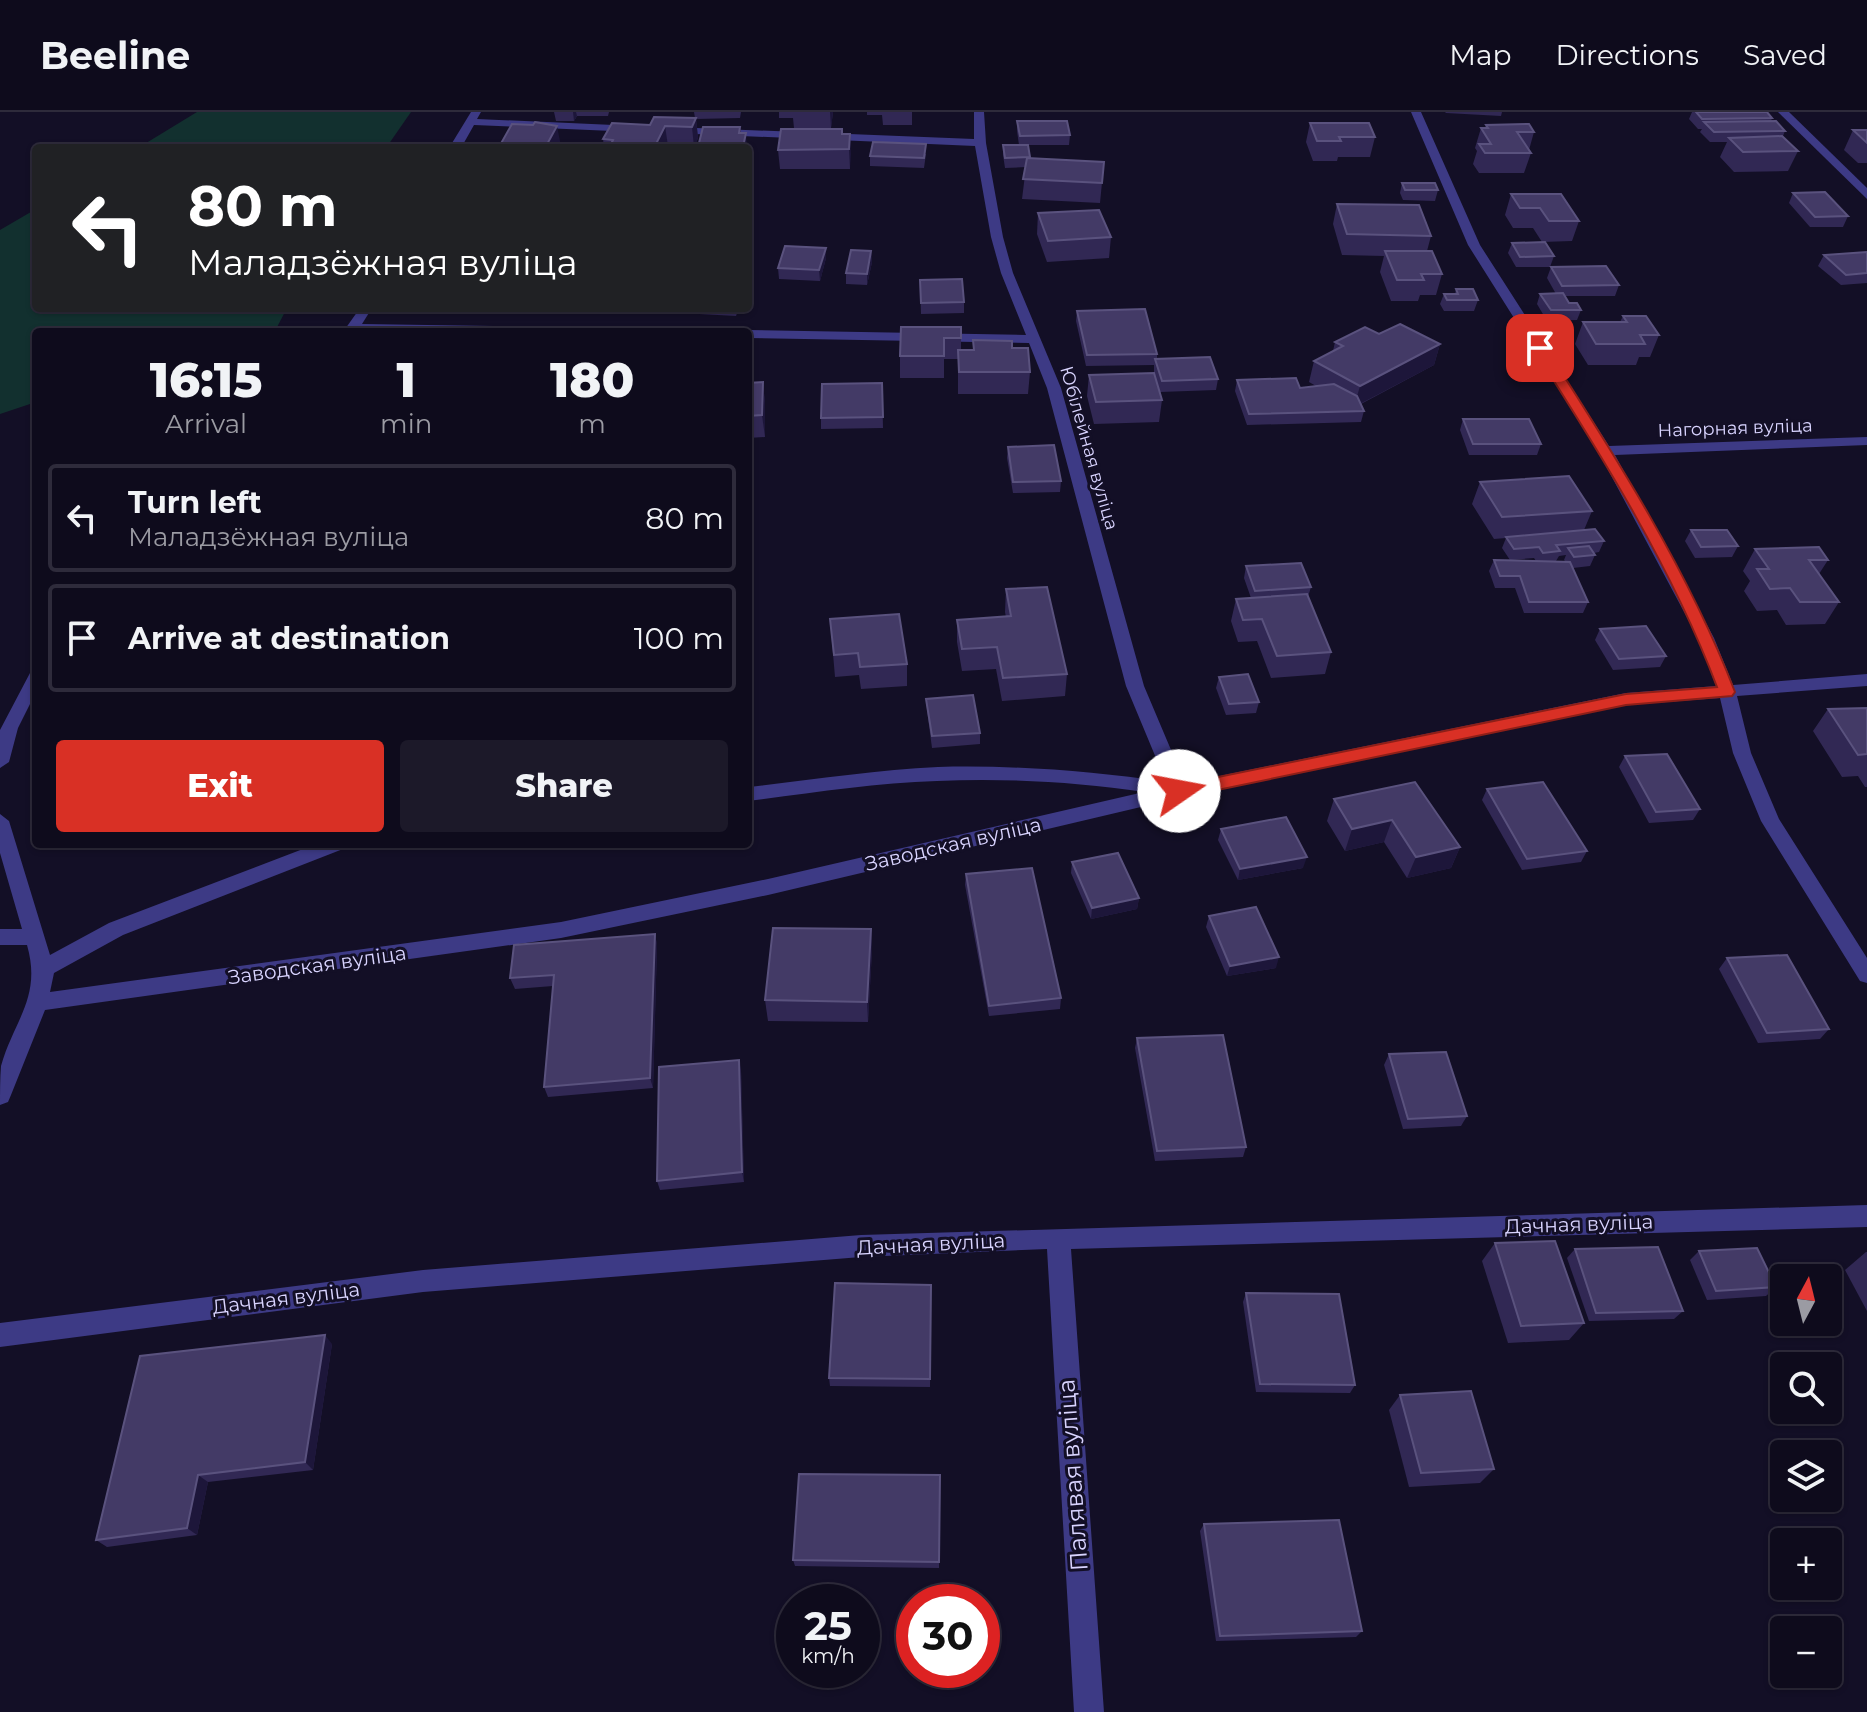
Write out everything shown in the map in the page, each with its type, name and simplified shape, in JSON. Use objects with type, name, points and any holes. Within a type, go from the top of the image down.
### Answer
[{"type":"street","name":"Юбілейная вуліца","points":[[979,112],[980,143],[1004,261],[1054,388],[1135,686],[1179,791]]},
{"type":"street","points":[[1416,112],[1474,245],[1605,451],[1706,638],[1727,692],[1742,753],[1770,821],[1867,975]]},
{"type":"street","points":[[1783,112],[1867,195]]},
{"type":"street","points":[[457,144],[473,117],[645,129]]},
{"type":"street","points":[[661,130],[980,143]]},
{"type":"street","points":[[752,334],[1035,339]]},
{"type":"street","name":"Нагорная вуліца","points":[[1605,451],[1867,441]]},
{"type":"street","name":"Заводская вуліца","points":[[38,1002],[561,930],[768,887],[1179,791],[1626,699],[1867,680]]},
{"type":"street","points":[[0,762],[4,740],[18,705],[32,683]]},
{"type":"street","points":[[752,794],[933,774],[1009,773],[1106,779],[1179,791]]},
{"type":"street","points":[[0,821],[44,968],[38,1002],[0,1095]]},
{"type":"street","points":[[44,968],[116,929],[326,848]]},
{"type":"street","points":[[0,937],[34,937]]},
{"type":"street","name":"Дачная вуліца","points":[[1,1334],[423,1281],[861,1246],[1867,1216]]},
{"type":"street","name":"Палявая вуліца","points":[[1058,1238],[1089,1712]]},
{"type":"green space","points":[[197,112],[411,112],[389,144],[145,144]]},
{"type":"green space","points":[[32,211],[32,312],[285,312],[277,328],[32,328],[32,403],[0,414],[0,230]]},
{"type":"building","points":[[1696,112],[1767,112],[1772,118],[1702,119]]},
{"type":"building","points":[[654,117],[696,118],[692,127],[665,126],[656,144],[611,144],[613,140],[603,139],[612,123],[650,125]]},
{"type":"building","points":[[1017,121],[1067,121],[1070,135],[1020,136]]},
{"type":"building","points":[[1776,121],[1785,131],[1714,132],[1704,122]]},
{"type":"building","points":[[535,122],[557,126],[547,144],[501,144],[512,124],[533,125]]},
{"type":"building","points":[[1310,123],[1369,123],[1375,137],[1339,137],[1341,141],[1317,141]]},
{"type":"building","points":[[1529,124],[1534,132],[1517,132],[1531,153],[1485,153],[1479,144],[1491,144],[1481,128],[1488,128],[1486,125]]},
{"type":"building","points":[[703,127],[740,127],[739,133],[746,133],[744,144],[699,144]]},
{"type":"building","points":[[781,129],[842,129],[842,134],[850,134],[849,149],[778,150]]},
{"type":"building","points":[[1853,130],[1867,130],[1867,143]]},
{"type":"building","points":[[1782,136],[1798,151],[1743,152],[1729,138]]},
{"type":"building","points":[[873,142],[926,144],[924,158],[870,156]]},
{"type":"building","points":[[1003,145],[1028,145],[1030,157],[1005,158]]},
{"type":"building","points":[[1027,158],[1104,162],[1102,183],[1023,179]]},
{"type":"building","points":[[1402,183],[1435,183],[1438,190],[1405,190]]},
{"type":"building","points":[[1825,192],[1848,216],[1815,217],[1793,193]]},
{"type":"building","points":[[1511,194],[1561,194],[1579,221],[1549,221],[1540,208],[1520,208]]},
{"type":"building","points":[[1337,204],[1419,205],[1431,236],[1347,234]]},
{"type":"building","points":[[1099,210],[1111,237],[1048,241],[1038,213]]},
{"type":"building","points":[[1545,242],[1554,256],[1520,257],[1512,243]]},
{"type":"building","points":[[785,246],[826,248],[819,270],[778,268]]},
{"type":"building","points":[[851,250],[871,251],[867,274],[846,273]]},
{"type":"building","points":[[1385,251],[1432,251],[1442,274],[1421,274],[1424,280],[1397,280]]},
{"type":"building","points":[[1867,252],[1867,273],[1846,275],[1824,255]]},
{"type":"building","points":[[1606,266],[1619,285],[1562,286],[1551,267]]},
{"type":"building","points":[[962,279],[964,302],[921,303],[920,280]]},
{"type":"building","points":[[1456,289],[1473,289],[1478,300],[1447,300],[1444,294],[1458,294]]},
{"type":"building","points":[[1563,293],[1569,303],[1577,303],[1581,310],[1551,310],[1540,294]]},
{"type":"building","points":[[1145,309],[1157,354],[1087,355],[1077,311]]},
{"type":"building","points":[[1623,316],[1646,316],[1659,335],[1640,335],[1645,344],[1596,344],[1583,322],[1627,322]]},
{"type":"building","points":[[1400,324],[1440,344],[1360,386],[1314,361],[1343,346],[1335,342],[1365,327],[1379,334]]},
{"type":"building","points":[[901,327],[961,327],[961,338],[944,338],[944,356],[900,356]]},
{"type":"building","points":[[973,340],[1012,341],[1012,348],[1028,348],[1030,372],[959,372],[958,350],[974,350]]},
{"type":"building","points":[[1210,357],[1218,379],[1162,381],[1155,359]]},
{"type":"building","points":[[1154,373],[1162,400],[1096,402],[1089,375]]},
{"type":"building","points":[[1296,378],[1300,388],[1334,384],[1357,396],[1364,411],[1249,414],[1237,380]]},
{"type":"building","points":[[763,382],[762,415],[752,416],[752,383]]},
{"type":"building","points":[[882,383],[883,417],[821,418],[822,384]]},
{"type":"building","points":[[1463,419],[1529,419],[1541,444],[1473,444]]},
{"type":"building","points":[[1054,445],[1061,481],[1013,482],[1008,447]]},
{"type":"building","points":[[1569,476],[1592,511],[1502,517],[1480,482]]},
{"type":"building","points":[[1595,529],[1604,541],[1556,545],[1560,551],[1543,553],[1539,547],[1514,549],[1506,537]]},
{"type":"building","points":[[1691,530],[1727,530],[1738,546],[1701,547]]},
{"type":"building","points":[[1589,546],[1595,555],[1574,557],[1568,548]]},
{"type":"building","points":[[1819,547],[1828,560],[1809,560],[1839,602],[1800,602],[1790,588],[1770,589],[1757,569],[1769,569],[1755,549]]},
{"type":"building","points":[[1494,560],[1570,562],[1588,602],[1529,602],[1520,576],[1500,576]]},
{"type":"building","points":[[1301,563],[1311,587],[1255,591],[1246,566]]},
{"type":"building","points":[[1047,587],[1067,674],[1003,678],[997,647],[962,649],[957,620],[1011,616],[1006,589]]},
{"type":"building","points":[[1307,594],[1331,652],[1277,656],[1262,619],[1243,620],[1236,599]]},
{"type":"building","points":[[899,614],[907,664],[860,667],[858,653],[834,655],[830,619]]},
{"type":"building","points":[[1646,626],[1666,656],[1619,659],[1600,629]]},
{"type":"building","points":[[1248,674],[1259,702],[1229,704],[1219,677]]},
{"type":"building","points":[[973,695],[980,733],[932,736],[926,699]]},
{"type":"building","points":[[1867,708],[1867,754],[1858,755],[1828,709]]},
{"type":"building","points":[[1667,754],[1700,809],[1656,812],[1625,756]]},
{"type":"building","points":[[1415,782],[1460,847],[1416,857],[1392,820],[1352,829],[1334,799]]},
{"type":"building","points":[[1543,782],[1587,851],[1527,859],[1487,789]]},
{"type":"building","points":[[1286,817],[1307,857],[1240,869],[1221,829]]},
{"type":"building","points":[[1118,853],[1139,898],[1092,908],[1072,862]]},
{"type":"building","points":[[1032,868],[1061,998],[989,1006],[966,874]]},
{"type":"building","points":[[1256,907],[1279,957],[1230,966],[1209,916]]},
{"type":"building","points":[[773,928],[871,929],[867,1002],[765,1000]]},
{"type":"building","points":[[655,934],[650,1078],[544,1087],[554,975],[510,978],[514,945]]},
{"type":"building","points":[[1787,955],[1829,1029],[1767,1033],[1727,958]]},
{"type":"building","points":[[1223,1035],[1246,1147],[1157,1151],[1137,1038]]},
{"type":"building","points":[[1446,1052],[1467,1116],[1408,1119],[1389,1054]]},
{"type":"building","points":[[739,1060],[742,1172],[657,1181],[659,1067]]},
{"type":"building","points":[[1555,1241],[1584,1323],[1521,1326],[1495,1243]]},
{"type":"building","points":[[1658,1247],[1683,1311],[1596,1313],[1575,1249]]},
{"type":"building","points":[[1757,1248],[1770,1275],[1770,1287],[1716,1291],[1699,1251]]},
{"type":"building","points":[[835,1283],[931,1285],[930,1379],[829,1378]]},
{"type":"building","points":[[1246,1293],[1339,1294],[1355,1385],[1260,1384]]},
{"type":"building","points":[[325,1335],[305,1462],[198,1475],[187,1528],[96,1540],[140,1356]]},
{"type":"building","points":[[1471,1391],[1494,1469],[1421,1473],[1400,1395]]},
{"type":"building","points":[[799,1474],[940,1475],[939,1562],[793,1560]]},
{"type":"building","points":[[1339,1520],[1362,1631],[1220,1636],[1204,1524]]},
{"type":"route","points":[[1179,791],[1626,699],[1727,692],[1706,638],[1605,451],[1540,348]]}]
